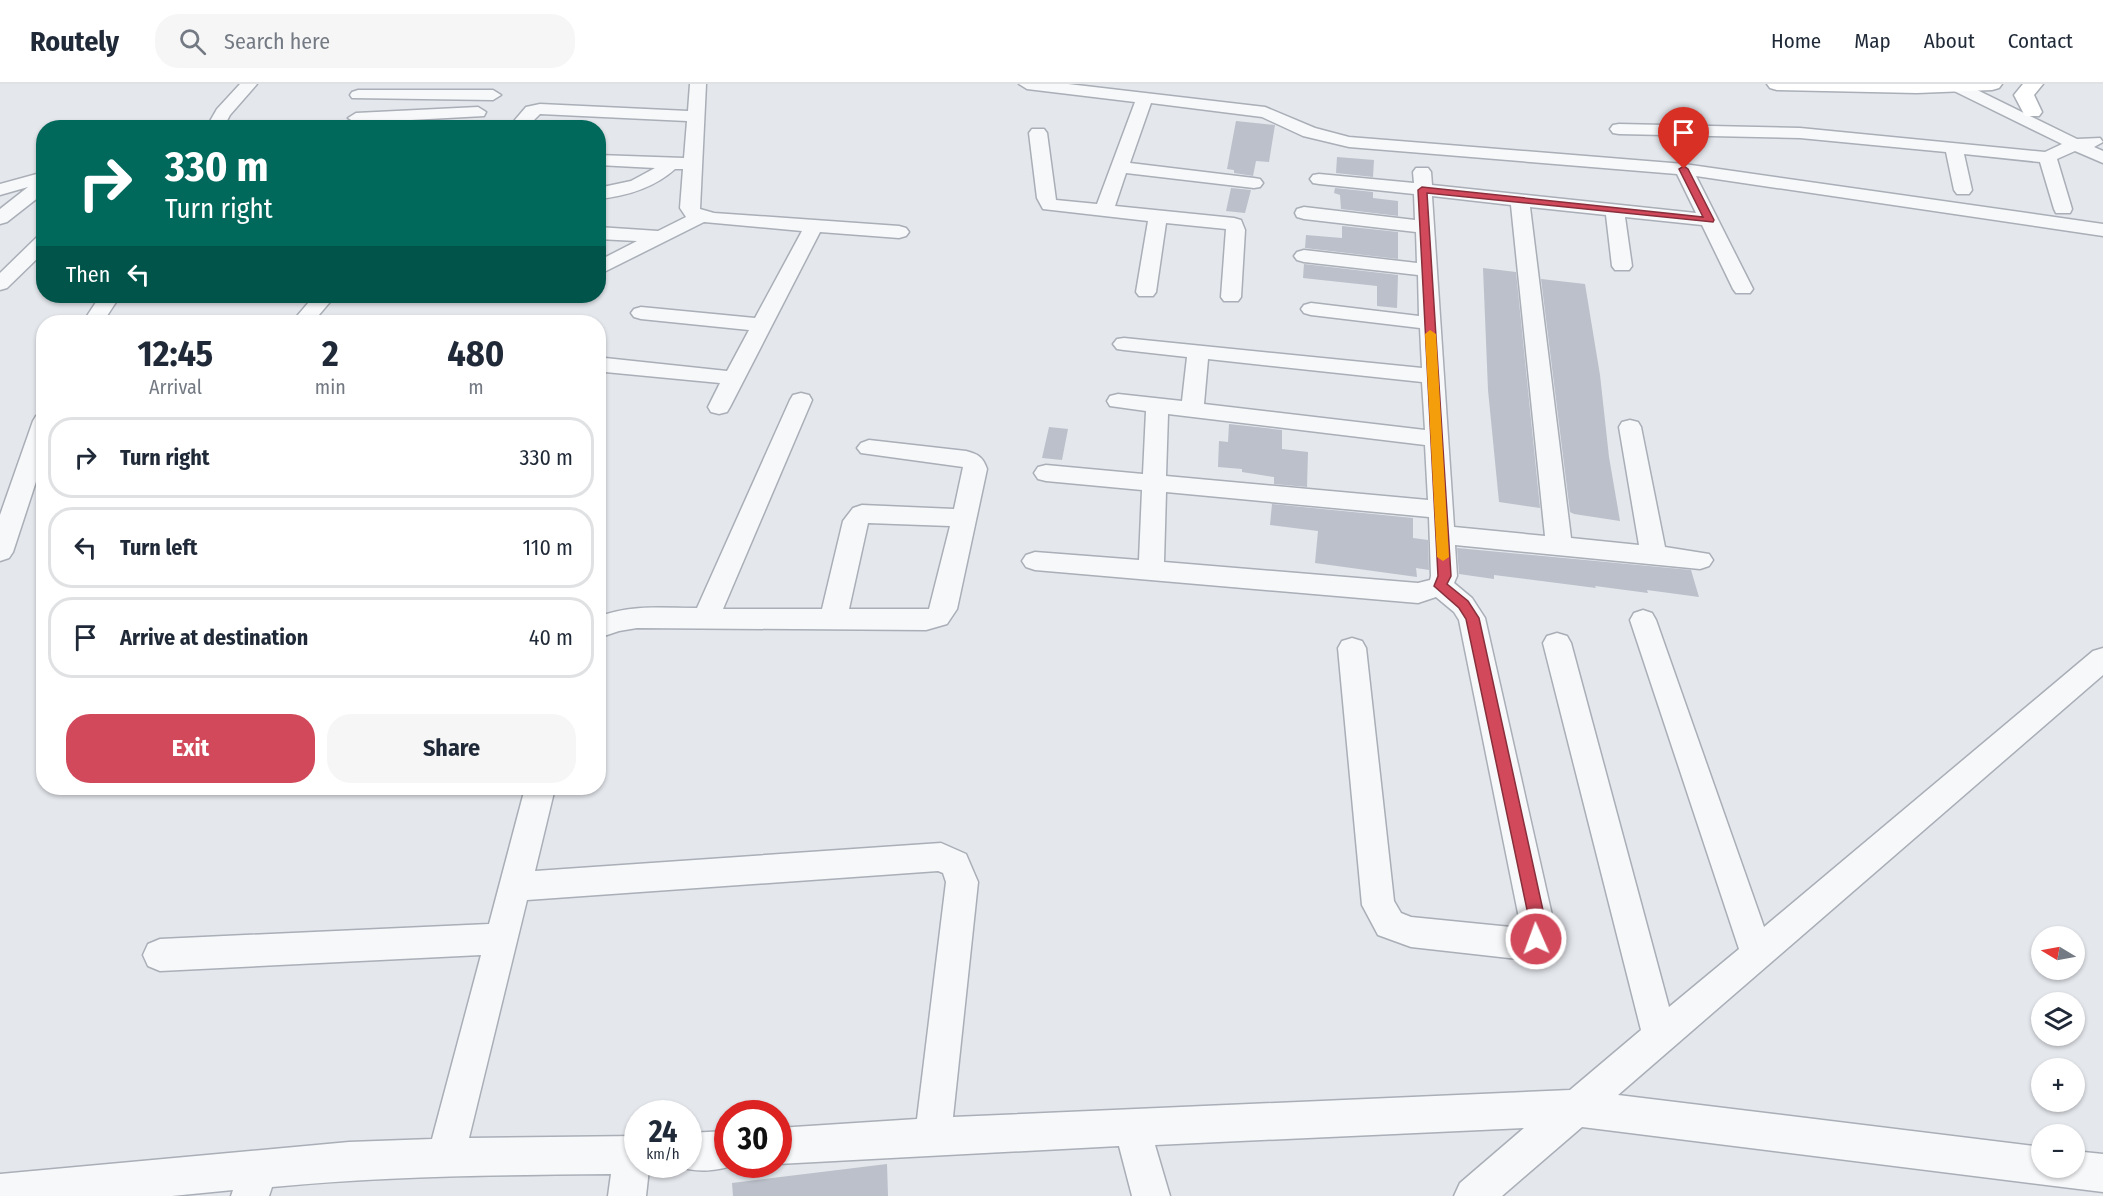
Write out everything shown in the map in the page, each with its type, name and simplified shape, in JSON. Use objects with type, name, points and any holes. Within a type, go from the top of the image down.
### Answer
[{"type":"street","points":[[219,120],[249,84]]},
{"type":"street","points":[[698,84],[689,208],[693,213],[700,217],[899,232]]},
{"type":"street","points":[[1028,84],[1123,90],[1144,99],[1264,112],[1284,119],[1301,129],[1349,142],[1684,169],[2103,230]]},
{"type":"street","points":[[1777,84],[1890,87],[1992,84]]},
{"type":"street","points":[[2032,112],[2024,95],[2033,84]]},
{"type":"street","points":[[1964,85],[1998,106],[2091,144]]},
{"type":"street","points":[[1964,85],[2032,112],[2091,144],[2103,158]]},
{"type":"street","points":[[1890,87],[1998,106]]},
{"type":"street","points":[[358,95],[498,89]]},
{"type":"street","points":[[472,120],[498,89]]},
{"type":"street","points":[[1104,211],[1144,99]]},
{"type":"street","points":[[524,120],[532,111],[540,109],[696,116]]},
{"type":"street","points":[[356,118],[478,112]]},
{"type":"street","points":[[210,120],[223,113]]},
{"type":"street","points":[[1619,129],[1800,133],[2047,157],[2091,144]]},
{"type":"street","points":[[1696,131],[1702,149]]},
{"type":"street","points":[[1038,133],[1046,198],[1050,205],[1234,224],[1236,230],[1231,297]]},
{"type":"street","points":[[1954,149],[1963,190]]},
{"type":"street","points":[[2047,157],[2063,209]]},
{"type":"street","points":[[606,160],[692,164]]},
{"type":"street","points":[[606,193],[645,182],[660,174],[671,163]]},
{"type":"street","points":[[1119,167],[1254,183]]},
{"type":"street","points":[[1684,169],[1743,289]]},
{"type":"street","points":[[0,190],[36,179]]},
{"type":"street","points":[[1318,179],[1422,181],[1520,200],[1709,220]]},
{"type":"street","points":[[1422,181],[1444,576],[1440,586]]},
{"type":"street","points":[[0,218],[36,190]]},
{"type":"street","points":[[1520,200],[1559,546]]},
{"type":"street","points":[[1615,210],[1622,266]]},
{"type":"street","points":[[1304,213],[1425,226]]},
{"type":"street","points":[[1146,292],[1158,216]]},
{"type":"street","points":[[606,265],[700,217]]},
{"type":"street","points":[[719,407],[814,226]]},
{"type":"street","points":[[606,234],[660,237]]},
{"type":"street","points":[[0,284],[36,249]]},
{"type":"street","points":[[1304,256],[1426,270]]},
{"type":"street","points":[[308,315],[319,303]]},
{"type":"street","points":[[1311,309],[1430,323]]},
{"type":"street","points":[[642,313],[761,325]]},
{"type":"street","points":[[1124,344],[1433,376]]},
{"type":"street","points":[[1192,410],[1198,352]]},
{"type":"street","points":[[606,365],[734,378]]},
{"type":"street","points":[[706,618],[801,400]]},
{"type":"street","points":[[1118,401],[1436,439]]},
{"type":"street","points":[[1151,571],[1157,405]]},
{"type":"street","points":[[1630,427],[1654,556]]},
{"type":"street","points":[[0,552],[36,445]]},
{"type":"street","points":[[606,625],[637,618],[926,620],[938,617],[944,609],[975,469],[973,462],[966,459],[869,448]]},
{"type":"street","points":[[1046,473],[1440,510]]},
{"type":"street","points":[[833,620],[855,521],[862,514],[964,518]]},
{"type":"street","points":[[1442,535],[1700,560]]},
{"type":"street","points":[[1035,561],[1418,593],[1440,586]]},
{"type":"street","points":[[1352,648],[1378,905],[1390,924],[1411,932],[1518,944],[1536,939],[1538,924],[1472,618],[1463,604],[1440,586]]},
{"type":"street","points":[[1643,620],[1757,954]]},
{"type":"street","points":[[1557,643],[1660,1036]]},
{"type":"street","points":[[1473,1196],[2103,659]]},
{"type":"street","points":[[446,1157],[538,795]]},
{"type":"street","points":[[515,887],[941,857],[955,864],[962,882],[933,1136]]},
{"type":"street","points":[[160,955],[502,939]]},
{"type":"street","points":[[792,1145],[933,1136],[1576,1108],[2031,1165]]},
{"type":"street","points":[[1131,1127],[1151,1196]]},
{"type":"street","points":[[0,1193],[255,1183],[349,1161],[446,1157],[624,1155]]},
{"type":"street","points":[[2085,1171],[2103,1173]]},
{"type":"street","points":[[627,1196],[631,1178]]},
{"type":"building","points":[[1236,121],[1275,125],[1269,162],[1256,161],[1253,176],[1234,173],[1234,170],[1227,169]]},
{"type":"building","points":[[1337,157],[1374,160],[1373,177],[1336,173]]},
{"type":"building","points":[[1231,188],[1251,190],[1245,213],[1226,211]]},
{"type":"building","points":[[1335,188],[1373,192],[1373,198],[1398,201],[1398,216],[1341,209],[1340,195],[1334,193]]},
{"type":"building","points":[[1342,226],[1398,232],[1398,259],[1305,248],[1306,235],[1342,238]]},
{"type":"building","points":[[1304,264],[1398,275],[1397,308],[1377,306],[1377,286],[1303,278]]},
{"type":"building","points":[[1483,268],[1516,272],[1540,508],[1499,502],[1488,390]]},
{"type":"building","points":[[1541,279],[1585,284],[1620,521],[1570,512]]},
{"type":"building","points":[[1229,424],[1282,430],[1282,449],[1308,452],[1307,487],[1274,484],[1274,477],[1242,472],[1242,469],[1218,467],[1219,441],[1228,442]]},
{"type":"building","points":[[1049,427],[1068,429],[1062,460],[1042,458]]},
{"type":"building","points":[[1272,504],[1413,518],[1413,538],[1428,540],[1429,570],[1416,568],[1417,577],[1315,563],[1318,531],[1270,525]]},
{"type":"building","points":[[1457,548],[1691,570],[1699,597],[1647,590],[1648,593],[1595,586],[1596,588],[1494,575],[1494,579],[1459,574]]},
{"type":"building","points":[[887,1164],[888,1196],[733,1196],[732,1183],[792,1178],[792,1176]]},
{"type":"slow traffic","points":[[1430,334],[1443,557]]},
{"type":"route","points":[[1536,939],[1538,924],[1472,618],[1463,604],[1440,586],[1444,576],[1422,190],[1709,220],[1684,169]]}]
